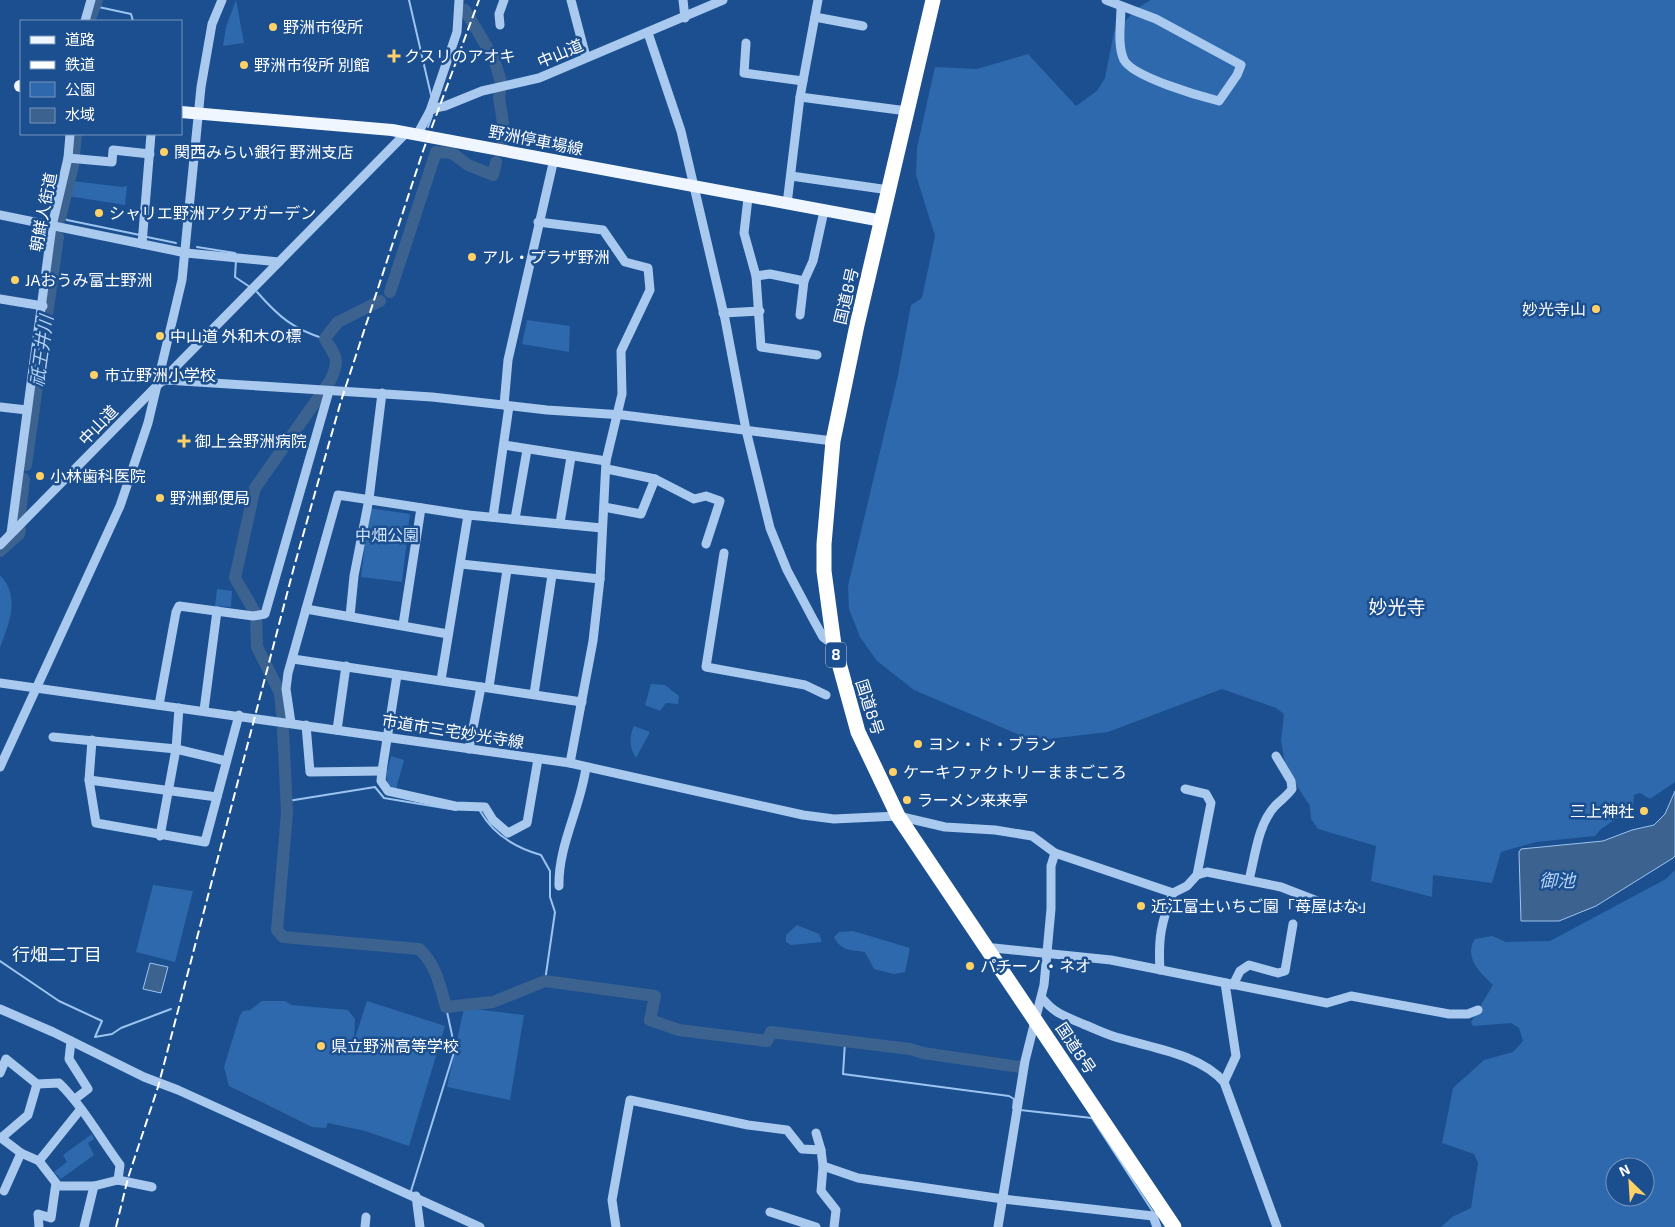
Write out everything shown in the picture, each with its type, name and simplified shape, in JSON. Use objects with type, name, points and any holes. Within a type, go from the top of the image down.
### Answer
[{"type":"highway","name":"国道8号","points":[[933,0],[833,441],[824,544],[824,571],[834,645],[858,732],[898,816],[1174,1227]]},
{"type":"main road","name":"野洲停車場線","points":[[182,112],[360,126],[412,134],[554,159],[748,198],[882,221]]},
{"type":"street","points":[[85,20],[91,0]]},
{"type":"street","points":[[0,767],[120,506],[148,423],[182,280],[200,115],[201,87],[212,24],[222,0]]},
{"type":"street","points":[[412,134],[430,111],[457,32],[459,0]]},
{"type":"street","points":[[500,25],[499,14],[504,0]]},
{"type":"street","points":[[571,0],[586,57]]},
{"type":"street","points":[[682,0],[685,18]]},
{"type":"street","name":"中山道","points":[[430,111],[471,94],[539,78],[586,57],[685,18],[723,0]]},
{"type":"street","points":[[787,204],[800,97],[818,0]]},
{"type":"street","points":[[1106,0],[1156,19],[1240,65],[1237,75],[1219,100],[1140,74],[1125,62],[1120,49],[1121,7]]},
{"type":"street","points":[[815,17],[863,26]]},
{"type":"street","points":[[648,33],[681,132],[723,313],[746,430],[776,546],[823,637],[834,645]]},
{"type":"street","points":[[746,43],[744,73],[803,81]]},
{"type":"street","points":[[800,97],[907,111]]},
{"type":"street","name":"中山道","points":[[0,545],[158,383],[412,134]]},
{"type":"street","name":"朝鮮人街道","points":[[11,533],[52,226],[73,159],[70,135]]},
{"type":"street","points":[[143,238],[151,135]]},
{"type":"street","points":[[73,159],[112,162],[113,150],[150,154]]},
{"type":"street","points":[[493,517],[504,445],[508,360],[538,222],[554,159]]},
{"type":"street","points":[[791,176],[889,190]]},
{"type":"street","points":[[748,198],[744,233],[756,276],[760,311],[761,347],[817,355]]},
{"type":"street","points":[[800,315],[804,281],[813,262],[824,211]]},
{"type":"street","points":[[0,215],[52,226],[143,238],[186,253],[280,262]]},
{"type":"street","points":[[538,222],[603,230],[625,262],[648,268],[650,290],[621,351],[622,394],[616,415],[607,465],[600,579],[593,641],[570,763]]},
{"type":"street","points":[[756,276],[770,274],[804,281]]},
{"type":"street","points":[[0,299],[42,306]]},
{"type":"street","points":[[723,313],[760,311]]},
{"type":"street","points":[[158,383],[166,380],[382,393],[616,415],[833,441]]},
{"type":"street","points":[[159,705],[176,612],[179,606],[256,616],[265,614],[329,391]]},
{"type":"street","points":[[350,616],[354,576],[369,499],[382,393]]},
{"type":"street","points":[[0,407],[27,410]]},
{"type":"street","points":[[504,445],[607,465],[655,479],[694,499],[706,496],[720,502],[706,544]]},
{"type":"street","points":[[515,519],[527,450]]},
{"type":"street","points":[[560,524],[571,457]]},
{"type":"street","points":[[604,507],[641,514],[655,479]]},
{"type":"street","points":[[291,723],[286,688],[288,673],[338,495],[468,515],[602,528]]},
{"type":"street","points":[[403,625],[420,508]]},
{"type":"street","points":[[442,680],[468,515]]},
{"type":"street","points":[[724,553],[706,667],[804,685],[826,695]]},
{"type":"street","points":[[461,564],[600,579]]},
{"type":"street","points":[[469,749],[485,687],[507,570]]},
{"type":"street","points":[[534,694],[552,575]]},
{"type":"street","points":[[306,609],[448,634]]},
{"type":"street","points":[[204,710],[216,611]]},
{"type":"street","points":[[293,659],[582,702]]},
{"type":"street","points":[[337,730],[346,666]]},
{"type":"street","points":[[398,675],[381,781],[388,791],[455,806],[485,807],[493,820],[508,833],[527,823],[538,759]]},
{"type":"street","name":"市道市三宅妙光寺線","points":[[0,683],[204,710],[570,763],[803,815],[834,819],[898,816],[945,827],[995,830],[1032,836],[1055,853],[1173,893]]},
{"type":"street","points":[[160,836],[176,748],[179,708]]},
{"type":"street","points":[[92,740],[89,780],[96,823],[160,836],[205,842],[239,715]]},
{"type":"street","points":[[306,725],[310,772],[382,771]]},
{"type":"street","points":[[54,738],[176,748],[226,762]]},
{"type":"street","points":[[1249,880],[1263,827],[1275,806],[1286,798],[1292,789],[1291,781],[1276,756]]},
{"type":"street","points":[[559,886],[561,858],[583,790],[586,767]]},
{"type":"street","points":[[89,780],[217,797]]},
{"type":"street","points":[[1160,970],[1159,942],[1162,920],[1173,893],[1187,886],[1196,875],[1211,803],[1206,794],[1185,789]]},
{"type":"street","points":[[998,1227],[1025,1061],[1035,1018],[1042,998],[1051,909],[1051,866],[1055,853]]},
{"type":"street","points":[[1196,875],[1207,872],[1249,880],[1282,887],[1325,904],[1357,909]]},
{"type":"street","points":[[1224,1082],[1236,1056],[1229,984],[1240,971],[1249,965],[1278,973],[1285,971],[1293,924]]},
{"type":"street","points":[[989,950],[994,948],[1047,952],[1111,960],[1327,1003],[1351,996],[1449,1014],[1468,1014],[1478,1010]]},
{"type":"street","points":[[1042,998],[1058,1014],[1122,1039],[1147,1044],[1191,1060],[1214,1071],[1224,1082],[1277,1227]]},
{"type":"street","points":[[1,1011],[68,1040],[144,1077],[416,1196],[480,1227]]},
{"type":"street","points":[[68,1040],[69,1059],[88,1089],[75,1099]]},
{"type":"street","points":[[0,1073],[6,1059],[37,1084],[58,1084],[75,1099],[80,1110],[120,1165],[118,1180]]},
{"type":"street","points":[[37,1084],[28,1115],[0,1138],[21,1153],[39,1161],[55,1180],[56,1186],[51,1218],[38,1214],[39,1227]]},
{"type":"street","points":[[616,1227],[612,1200],[630,1100],[748,1125],[787,1130],[802,1149],[821,1150]]},
{"type":"street","points":[[39,1161],[80,1110]]},
{"type":"street","points":[[816,1133],[824,1166],[821,1191],[836,1210],[834,1227]]},
{"type":"street","points":[[4,1191],[21,1153]]},
{"type":"street","points":[[824,1166],[858,1178],[1003,1199],[1153,1216],[1157,1227]]},
{"type":"street","points":[[56,1186],[94,1186],[118,1180],[152,1187]]},
{"type":"street","points":[[84,1227],[94,1186]]},
{"type":"street","points":[[416,1196],[420,1227]]},
{"type":"street","points":[[770,1212],[816,1227]]},
{"type":"street","points":[[365,1227],[366,1217]]},
{"type":"green space","points":[[236,0],[244,43],[223,46],[226,27]]},
{"type":"green space","points":[[1151,0],[1675,0],[1675,782],[1650,799],[1640,793],[1634,795],[1633,807],[1601,829],[1595,836],[1536,842],[1501,852],[1492,883],[1433,875],[1432,897],[1371,881],[1376,846],[1318,829],[1311,819],[1310,806],[1286,769],[1281,741],[1284,714],[1276,708],[1222,689],[1108,732],[1048,739],[1022,736],[914,690],[877,661],[860,637],[849,609],[848,586],[897,380],[911,305],[922,298],[935,236],[916,175],[917,148],[935,67],[977,69],[1028,54],[1076,106],[1097,91],[1105,78],[1114,32],[1139,7]]},
{"type":"green space","points":[[73,181],[127,186],[125,205],[68,196]]},
{"type":"green space","points":[[527,320],[570,326],[569,352],[522,344]]},
{"type":"green space","name":"中畑公園","points":[[369,508],[410,514],[402,582],[361,577]]},
{"type":"green space","points":[[0,575],[6,583],[12,601],[7,629],[0,648]]},
{"type":"green space","points":[[217,589],[232,591],[231,607],[215,606]]},
{"type":"green space","points":[[651,684],[665,685],[679,696],[678,704],[666,703],[660,711],[645,705]]},
{"type":"green space","points":[[634,726],[650,732],[636,758],[630,742]]},
{"type":"green space","points":[[391,756],[404,760],[396,789],[388,785],[386,775]]},
{"type":"green space","points":[[1675,870],[1675,1227],[1441,1227],[1452,1217],[1471,1208],[1478,1163],[1474,1154],[1442,1143],[1453,1088],[1484,1060],[1513,1052],[1523,1041],[1519,1028],[1511,1023],[1473,1026],[1471,1022],[1493,985],[1475,965],[1472,959],[1472,946],[1475,939],[1492,936],[1506,942],[1550,941],[1666,879]]},
{"type":"green space","points":[[153,885],[193,891],[175,962],[136,952]]},
{"type":"green space","points":[[797,925],[819,934],[822,942],[791,945],[786,942],[786,935]]},
{"type":"green space","points":[[853,931],[910,948],[905,972],[894,974],[874,969],[865,952],[843,947],[834,937],[839,932]]},
{"type":"green space","name":"県立野洲高等学校","points":[[262,1001],[285,1001],[291,1005],[348,1010],[355,1019],[354,1041],[367,1001],[445,1026],[409,1146],[365,1131],[328,1123],[326,1128],[312,1127],[229,1086],[224,1067],[240,1015],[243,1011],[250,1010]]},
{"type":"green space","points":[[464,1008],[524,1015],[510,1100],[447,1087]]},
{"type":"green space","points":[[92,1134],[94,1139],[88,1143],[94,1155],[61,1179],[54,1172],[67,1162],[63,1155]]},
{"type":"water","name":"御池","points":[[1675,791],[1675,856],[1673,858],[1596,906],[1559,921],[1521,921],[1519,852],[1521,849],[1603,841],[1632,830],[1654,825],[1665,814]]},
{"type":"water","points":[[150,963],[168,967],[161,993],[143,989]]},
{"type":"waterway","name":"祇王井川","points":[[89,20],[97,0]]},
{"type":"waterway","points":[[409,0],[431,95]]},
{"type":"waterway","points":[[94,6],[131,14],[133,20]]},
{"type":"waterway","points":[[465,10],[494,59],[502,85]]},
{"type":"waterway","points":[[500,92],[503,123],[502,142]]},
{"type":"waterway","points":[[428,127],[432,116]]},
{"type":"waterway","name":"祇王井川","points":[[60,218],[73,166],[76,135]]},
{"type":"waterway","points":[[390,292],[436,152],[452,153],[468,165],[493,175],[496,162]]},
{"type":"waterway","points":[[60,216],[67,220],[140,235]]},
{"type":"waterway","name":"祇王井川","points":[[26,465],[58,237]]},
{"type":"waterway","points":[[147,237],[176,243]]},
{"type":"waterway","points":[[197,247],[235,253],[236,255]]},
{"type":"waterway","points":[[236,260],[235,277],[250,287]]},
{"type":"waterway","points":[[257,292],[287,321],[304,331],[325,339]]},
{"type":"waterway","points":[[282,714],[280,693],[257,647],[256,614],[235,578],[253,496],[255,488],[330,381],[336,359],[325,339],[326,337],[338,322],[380,301]]},
{"type":"waterway","name":"祇王井川","points":[[19,522],[24,479]]},
{"type":"waterway","name":"祇王井川","points":[[0,551],[19,534],[20,530]]},
{"type":"waterway","points":[[283,730],[287,813],[277,930],[283,937],[419,949],[430,961],[446,1007],[493,1002],[545,981],[655,996],[650,1020],[679,1030],[767,1041],[771,1032],[910,1049],[923,1053],[1020,1067]]},
{"type":"waterway","points":[[288,801],[375,787],[384,798],[456,810]]},
{"type":"waterway","points":[[480,811],[492,827],[506,839],[541,855],[550,871],[550,897],[555,912],[545,981]]},
{"type":"waterway","points":[[0,961],[59,1001],[102,1021],[95,1037],[112,1034],[121,1028],[171,1009]]},
{"type":"waterway","points":[[411,1191],[455,1049],[446,1007]]},
{"type":"waterway","points":[[845,1042],[843,1074],[1009,1096],[1014,1099],[1013,1108],[1015,1109]]},
{"type":"waterway","points":[[1020,1110],[1092,1118],[1153,1212]]},
{"type":"railway","points":[[116,1227],[128,1178],[158,1087],[294,567],[341,401],[423,151],[479,0]]},
{"type":"place","name":"野洲市役所","points":[[273,27]]},
{"type":"place","name":"クスリのアオキ","points":[[394,56]]},
{"type":"place","name":"野洲市役所 別館","points":[[244,65]]},
{"type":"place","name":"関西みらい銀行 野洲支店","points":[[164,152]]},
{"type":"place","name":"シャリエ野洲アクアガーデン","points":[[99,213]]},
{"type":"place","name":"アル・プラザ野洲","points":[[472,257]]},
{"type":"place","name":"JAおうみ富士野洲","points":[[15,280]]},
{"type":"place","name":"妙光寺山","points":[[1596,309]]},
{"type":"place","name":"中山道 外和木の標","points":[[160,336]]},
{"type":"place","name":"市立野洲小学校","points":[[94,375]]},
{"type":"place","name":"御上会野洲病院","points":[[184,441]]},
{"type":"place","name":"小林歯科医院","points":[[40,476]]},
{"type":"place","name":"野洲郵便局","points":[[160,498]]},
{"type":"place","name":"ヨン・ド・ブラン","points":[[918,744]]},
{"type":"place","name":"ケーキファクトリーままごころ","points":[[893,772]]},
{"type":"place","name":"ラーメン来来亭","points":[[907,800]]},
{"type":"place","name":"三上神社","points":[[1644,811]]},
{"type":"place","name":"近江富士いちご園「苺屋はな」","points":[[1141,906]]},
{"type":"place","name":"パチーノ・ネオ","points":[[970,966]]},
{"type":"place","name":"県立野洲高等学校","points":[[321,1046]]},
{"type":"district","name":"妙光寺","points":[[1397,607]]},
{"type":"district","name":"行畑二丁目","points":[[57,955]]}]
